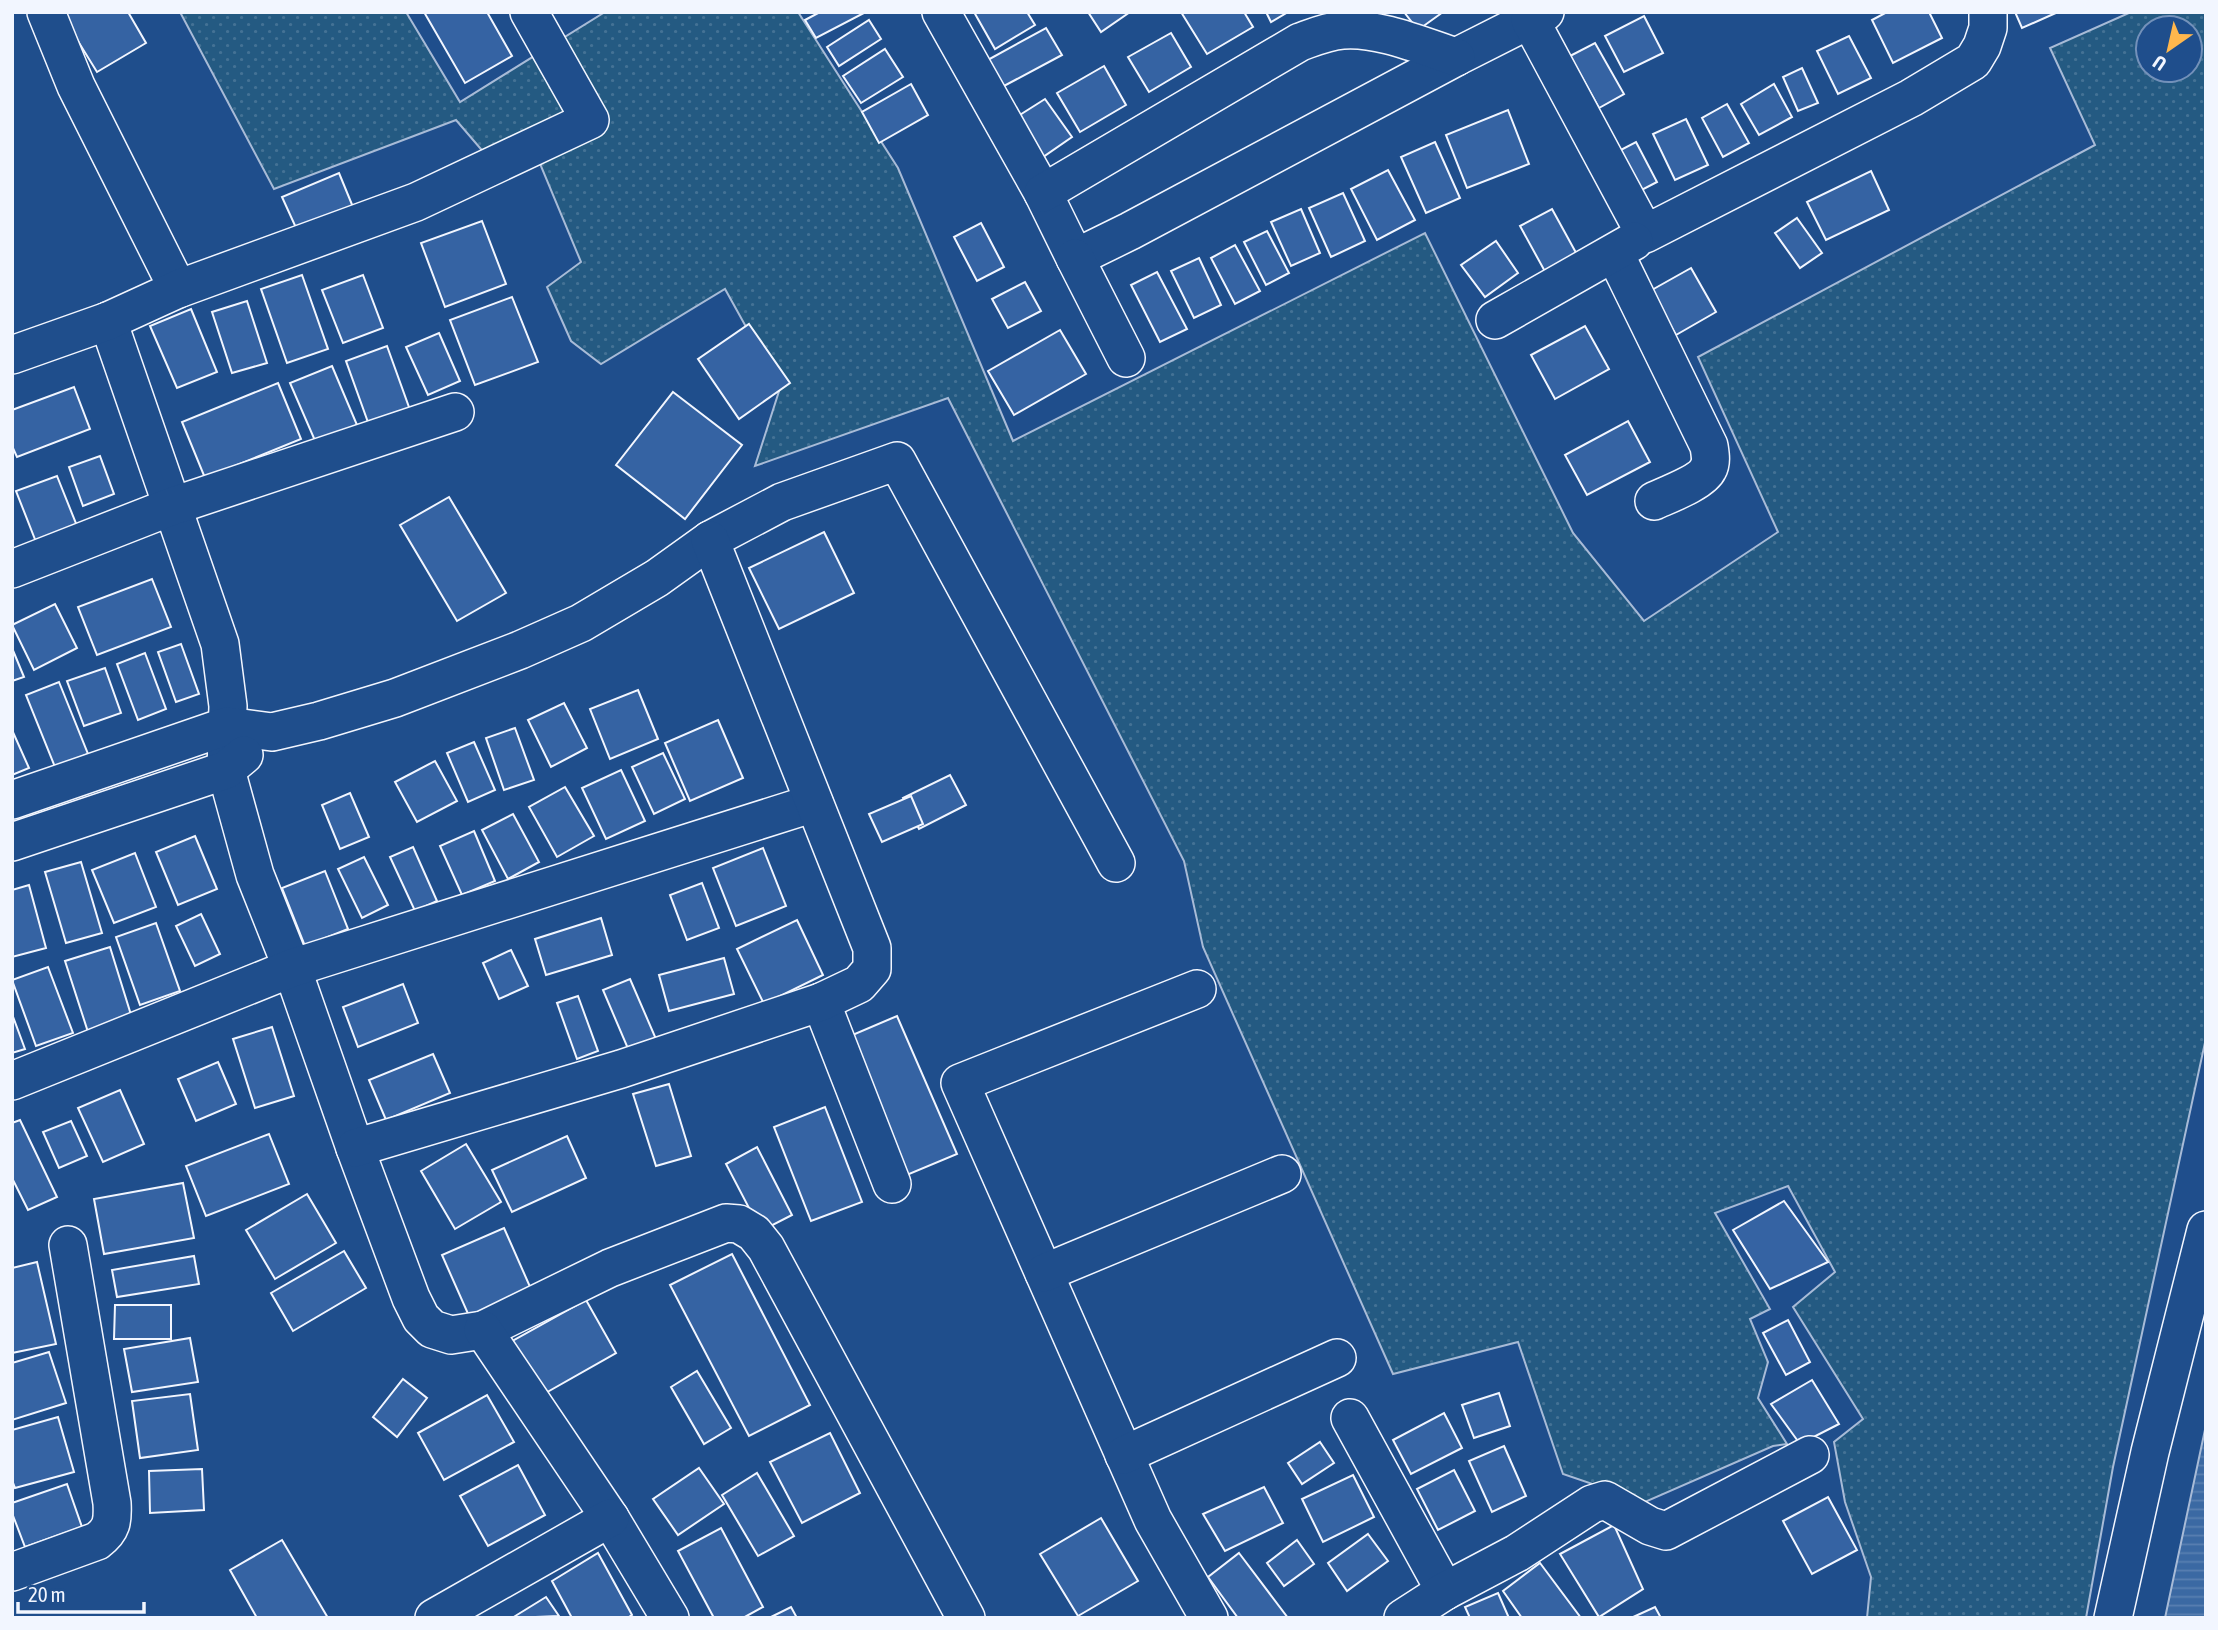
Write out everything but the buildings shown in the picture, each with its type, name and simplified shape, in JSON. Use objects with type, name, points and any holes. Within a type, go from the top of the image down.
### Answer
[{"type":"street","points":[[46,12],[76,86],[178,289]]},
{"type":"street","points":[[12,355],[108,321],[178,289],[416,202],[590,120],[529,12]]},
{"type":"street","points":[[941,12],[1043,193],[1126,358]]},
{"type":"street","points":[[1495,320],[1615,254],[1645,234],[1911,98],[1973,61],[1988,28],[1989,12]]},
{"type":"street","points":[[1075,258],[1538,16],[1645,234]]},
{"type":"street","points":[[1043,193],[1300,42],[1326,33],[1345,30],[1372,33],[1456,57]]},
{"type":"street","points":[[1615,254],[1709,446],[1711,457],[1708,469],[1700,478],[1654,501]]},
{"type":"street","points":[[108,321],[220,644],[228,706],[226,770],[255,875],[292,968],[411,1298],[421,1318],[432,1329],[451,1335],[483,1331],[610,1268],[708,1229],[726,1223],[739,1224],[754,1233],[766,1248],[966,1618]]},
{"type":"street","points":[[12,569],[173,506],[454,412]]},
{"type":"street","points":[[12,800],[227,726],[272,732],[395,698],[520,650],[581,623],[657,578],[710,540],[782,502],[897,461],[1116,863]]},
{"type":"street","points":[[355,1148],[621,1069],[821,1002],[859,984],[872,969],[872,948],[710,540]]},
{"type":"street","points":[[12,842],[226,770],[272,732]]},
{"type":"street","points":[[12,1081],[292,968],[814,803]]},
{"type":"street","points":[[1197,989],[960,1083],[1153,1520],[1209,1618]]},
{"type":"street","points":[[821,1002],[892,1184]]},
{"type":"street","points":[[1044,1273],[1282,1174]]},
{"type":"street","points":[[2113,1618],[2150,1452],[2206,1230]]},
{"type":"street","points":[[12,1572],[97,1541],[108,1533],[112,1525],[112,1503],[68,1245]]},
{"type":"street","points":[[483,1331],[610,1518],[670,1618]]},
{"type":"street","points":[[1124,1455],[1337,1358]]},
{"type":"street","points":[[1350,1418],[1423,1609],[1592,1504],[1605,1500],[1650,1526],[1666,1531],[1810,1455]]},
{"type":"street","points":[[434,1618],[610,1518]]},
{"type":"shaded area","points":[[180,12],[406,12],[460,102],[605,12],[798,12],[898,168],[1013,441],[1425,233],[1573,533],[1644,621],[1778,532],[1698,357],[2095,145],[2050,48],[2131,12],[2206,12],[2206,1038],[2113,1467],[2086,1618],[1867,1618],[1871,1577],[1845,1502],[1834,1442],[1863,1419],[1793,1307],[1835,1272],[1788,1186],[1715,1213],[1770,1309],[1750,1319],[1768,1362],[1758,1398],[1787,1444],[1773,1446],[1645,1502],[1563,1474],[1518,1342],[1393,1374],[1203,947],[1184,861],[948,398],[755,466],[780,388],[725,289],[601,364],[571,341],[547,287],[581,262],[536,154],[498,169],[456,120],[274,189]]},
{"type":"shaded area","points":[[2206,1425],[2206,1618],[2165,1618]]}]
